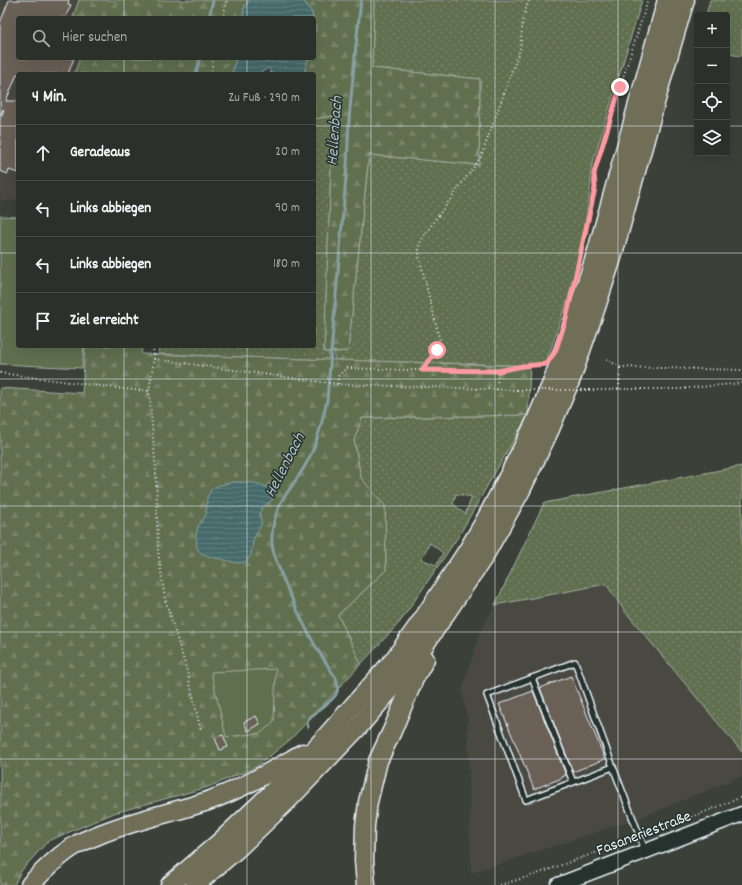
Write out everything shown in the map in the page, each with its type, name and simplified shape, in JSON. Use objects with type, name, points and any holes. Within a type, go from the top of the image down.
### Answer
[{"type":"highway","points":[[170,885],[221,841],[258,806],[321,742],[393,660],[425,616],[468,550],[506,481],[534,425],[557,368],[597,251],[667,0]]},
{"type":"highway","points":[[195,885],[237,849],[278,809],[360,725],[397,682],[419,653],[483,558],[521,490],[550,429],[571,379],[596,310],[685,0]]},
{"type":"highway","points":[[366,885],[364,860],[365,826],[368,802],[378,761],[414,679],[467,581]]},
{"type":"highway","points":[[30,885],[48,866],[76,845],[109,831],[199,804],[230,792],[321,742]]},
{"type":"street","name":"Fasaneriestraße","points":[[558,885],[742,814]]},
{"type":"lane","points":[[613,767],[526,800],[487,695],[575,662],[645,851]]},
{"type":"lane","points":[[532,678],[573,782]]},
{"type":"path","points":[[223,16],[227,0]]},
{"type":"path","points":[[422,370],[437,350],[440,341],[419,256],[419,245],[425,234],[481,157],[520,49],[523,18],[529,0]]},
{"type":"path","points":[[582,250],[595,188],[594,173],[648,0]]},
{"type":"path","points":[[210,72],[214,60]]},
{"type":"path","points":[[153,348],[154,359],[149,391],[156,471],[158,551],[165,600],[187,671],[201,731]]},
{"type":"path","points":[[154,359],[337,384],[497,390],[609,390],[679,389],[742,383]]},
{"type":"path","points":[[606,359],[620,367],[742,370]]},
{"type":"path","points":[[337,384],[338,376],[346,368],[498,371],[523,366],[546,364]]},
{"type":"path","points":[[619,389],[620,367]]},
{"type":"path","points":[[497,390],[498,371]]},
{"type":"path","points":[[0,373],[149,391]]},
{"type":"path","points":[[500,885],[537,874],[640,837],[742,797]]},
{"type":"shaded area","points":[[0,0],[79,0],[73,16],[16,16],[16,60],[79,60],[75,72],[16,72],[16,200],[0,201]]},
{"type":"shaded area","points":[[606,584],[624,610],[742,752],[742,776],[642,817],[471,873],[468,720],[462,690],[480,632],[495,605]]},
{"type":"green space","points":[[79,0],[249,0],[244,9],[243,16],[73,16]]},
{"type":"green space","points":[[303,0],[374,0],[372,68],[480,79],[479,165],[369,155],[348,351],[324,352],[333,116],[316,119],[316,72],[304,72],[308,60],[316,60],[316,16],[313,16]]},
{"type":"green space","points":[[374,0],[642,0],[591,169],[591,182],[581,261],[545,366],[334,360],[334,352],[348,351],[369,155],[479,165],[480,79],[372,68]]},
{"type":"green space","points":[[710,0],[742,0],[742,56],[730,54],[730,12],[707,12]]},
{"type":"green space","points":[[79,60],[236,60],[232,72],[75,72]]},
{"type":"green space","points":[[333,116],[324,352],[329,352],[329,360],[159,354],[158,348],[316,348],[316,119]]},
{"type":"green space","points":[[0,216],[16,217],[16,348],[84,348],[82,368],[0,364]]},
{"type":"green space","points":[[85,348],[141,348],[142,354],[530,366],[528,415],[362,418],[354,440],[361,478],[385,506],[386,570],[338,615],[361,664],[291,739],[256,767],[208,787],[114,813],[48,841],[21,871],[14,885],[0,885],[0,388],[82,393]]},
{"type":"green space","points":[[528,415],[458,537],[400,622],[361,664],[338,615],[386,570],[385,507],[361,478],[354,439],[362,418]],"holes":[[[456,494],[472,497],[465,514],[453,504]],[[430,543],[443,553],[436,565],[421,559]]]},
{"type":"green space","points":[[742,466],[742,752],[624,610],[606,584],[495,605],[544,503]]},
{"type":"green space","points":[[276,669],[274,721],[261,733],[226,737],[211,672]]},
{"type":"water","points":[[249,0],[303,0],[313,16],[243,16],[244,9]]},
{"type":"water","points":[[236,60],[308,60],[304,72],[270,72],[269,68],[262,72],[232,72]]},
{"type":"water","points":[[233,482],[258,484],[272,490],[272,500],[262,508],[259,514],[261,525],[253,540],[251,555],[245,562],[238,563],[202,554],[197,548],[196,535],[198,526],[206,515],[207,497],[211,490],[217,486]]},
{"type":"building","points":[[9,0],[69,0],[68,4],[71,5],[66,16],[16,16],[16,60],[73,60],[69,72],[16,72],[16,76],[6,101],[16,101],[16,172],[9,170],[8,174],[0,171],[0,119],[4,110],[3,109],[0,116],[0,23]]},
{"type":"building","points":[[571,676],[605,759],[573,772],[540,688]]},
{"type":"building","points":[[533,691],[566,775],[534,789],[499,704]]},
{"type":"building","points":[[256,716],[260,724],[248,731],[244,722]]},
{"type":"building","points":[[223,735],[228,747],[220,750],[215,738]]},
{"type":"waterway","points":[[209,16],[213,0]]},
{"type":"waterway","name":"Hellenbach","points":[[308,727],[307,723],[309,718],[331,700],[336,694],[338,687],[336,678],[307,631],[284,581],[274,553],[272,533],[275,517],[281,502],[310,457],[321,425],[327,400],[347,166],[349,119],[361,0]]},
{"type":"waterway","points":[[196,72],[200,60]]},
{"type":"route","points":[[437,350],[422,370],[498,371],[523,366],[546,364],[555,352],[566,319],[595,188],[594,173],[620,87]]}]
